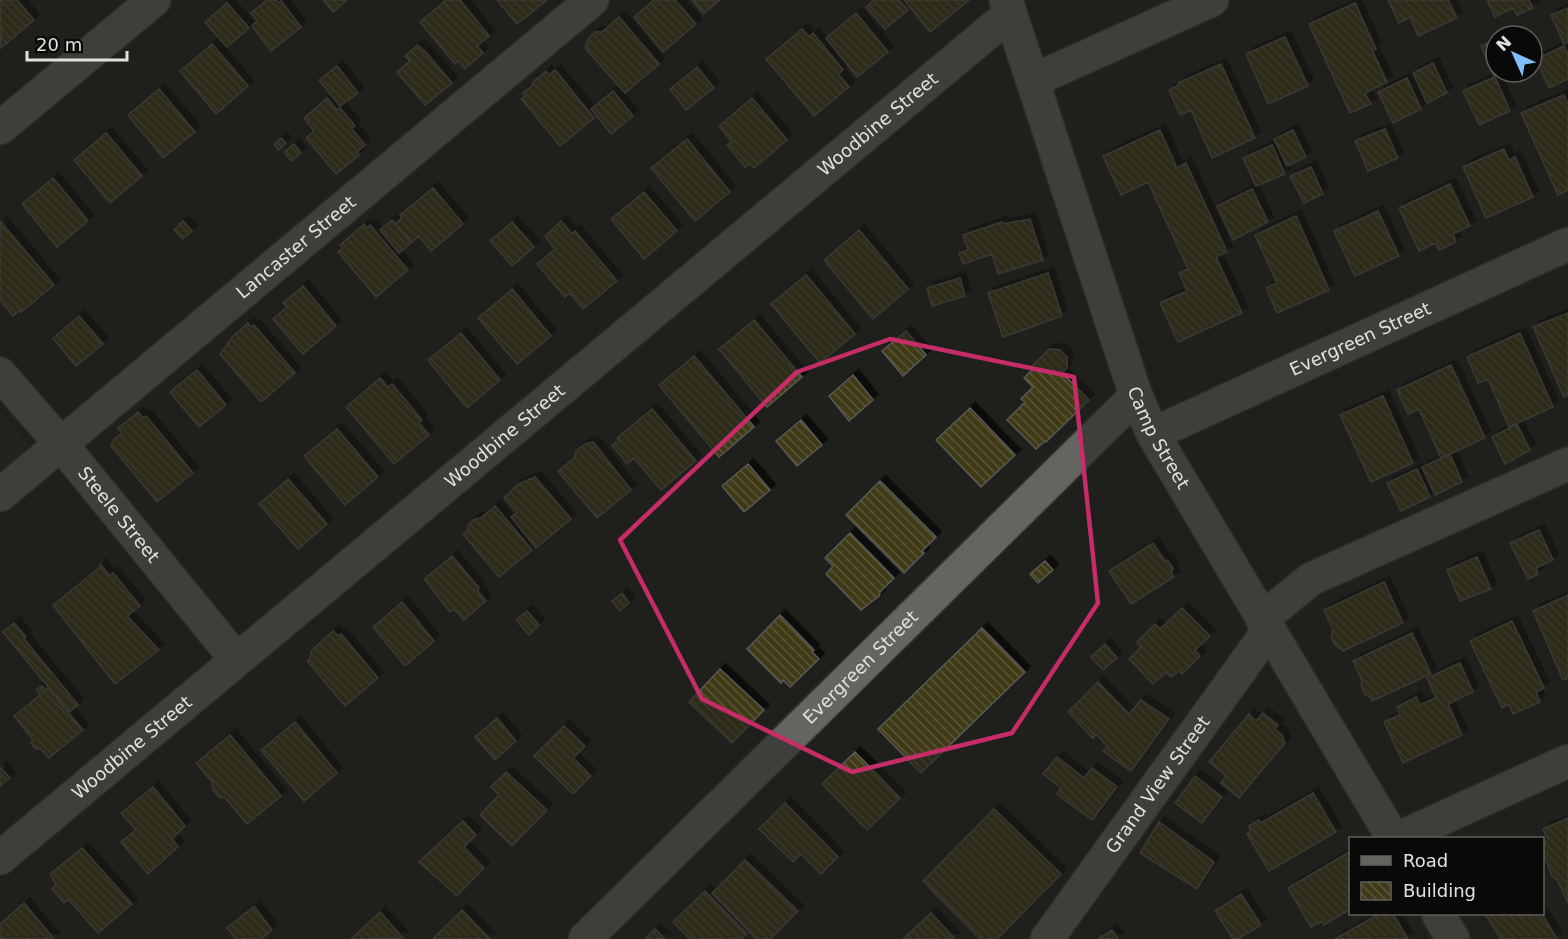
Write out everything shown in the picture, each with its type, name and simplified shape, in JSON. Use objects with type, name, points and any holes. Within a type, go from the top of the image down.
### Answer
[{"type":"street","points":[[0,128],[154,0]]},
{"type":"street","name":"Lancaster Street","points":[[0,495],[592,0]]},
{"type":"street","points":[[1034,80],[1212,0]]},
{"type":"street","name":"Camp Street","points":[[1008,7],[1034,80],[1136,396],[1153,434],[1392,837]]},
{"type":"street","name":"Woodbine Street","points":[[0,858],[1008,7]]},
{"type":"street","name":"Evergreen Street","points":[[1153,434],[1568,244]]},
{"type":"street","name":"Steele Street","points":[[0,374],[61,444],[236,659]]},
{"type":"street","name":"Evergreen Street","points":[[585,939],[1136,396]]},
{"type":"street","name":"Grand View Street","points":[[1047,939],[1265,624],[1311,579],[1568,464]]},
{"type":"street","points":[[1401,837],[1568,761]]},
{"type":"street","points":[[1439,915],[1453,939]]},
{"type":"highlighted area","points":[[890,339],[1074,377],[1098,603],[1012,733],[852,772],[702,699],[620,540],[797,372]]},
{"type":"shaded area","points":[[0,411],[29,445],[28,459],[0,482]]},
{"type":"building","points":[[0,0],[17,0],[34,20],[1,48]]},
{"type":"building","points":[[267,0],[276,0],[279,3],[281,1],[301,27],[271,51],[252,26],[257,21],[251,13]]},
{"type":"building","points":[[323,0],[347,0],[333,12]]},
{"type":"building","points":[[446,0],[460,0],[489,36],[477,46],[483,53],[465,69],[459,61],[455,64],[420,22]]},
{"type":"building","points":[[497,0],[547,0],[517,24]]},
{"type":"building","points":[[654,0],[675,0],[696,24],[663,52],[634,17]]},
{"type":"building","points":[[692,0],[720,0],[703,14]]},
{"type":"building","points":[[874,0],[899,0],[908,10],[885,29],[866,7]]},
{"type":"building","points":[[904,0],[969,0],[930,32]]},
{"type":"building","points":[[1388,0],[1448,0],[1457,18],[1418,36],[1410,17],[1399,23]]},
{"type":"building","points":[[1487,0],[1529,0],[1533,8],[1517,15],[1513,8],[1495,17]]},
{"type":"building","points":[[227,3],[249,28],[227,47],[205,22]]},
{"type":"building","points":[[1355,3],[1376,49],[1372,50],[1387,82],[1365,93],[1371,104],[1350,113],[1309,24]]},
{"type":"building","points":[[1568,8],[1568,42],[1564,44],[1551,15]]},
{"type":"building","points":[[856,13],[888,52],[857,77],[826,38]]},
{"type":"building","points":[[619,17],[659,64],[625,93],[585,48],[589,38],[595,32],[602,32]]},
{"type":"building","points":[[802,29],[809,37],[813,33],[843,70],[838,74],[849,87],[814,116],[766,59]]},
{"type":"building","points":[[1285,37],[1308,86],[1268,104],[1246,54]]},
{"type":"building","points":[[212,44],[248,86],[216,114],[180,71]]},
{"type":"building","points":[[418,45],[452,83],[425,105],[397,72],[410,61],[405,56]]},
{"type":"building","points":[[1564,46],[1568,54],[1568,79],[1549,88],[1544,77],[1544,55]]},
{"type":"building","points":[[1433,63],[1447,93],[1427,103],[1413,73]]},
{"type":"building","points":[[1221,64],[1255,138],[1212,158],[1191,110],[1180,115],[1169,90],[1179,85],[1178,83]]},
{"type":"building","points":[[337,66],[358,93],[340,106],[319,80]]},
{"type":"building","points":[[697,67],[714,88],[686,110],[670,89]]},
{"type":"building","points":[[555,70],[594,118],[560,146],[521,99],[525,96],[523,93],[546,71],[549,75]]},
{"type":"building","points":[[1407,78],[1421,109],[1393,123],[1378,92]]},
{"type":"building","points":[[1484,82],[1484,84],[1498,84],[1510,111],[1479,125],[1463,91]]},
{"type":"building","points":[[159,89],[195,132],[163,158],[128,115]]},
{"type":"building","points":[[613,91],[633,116],[611,134],[591,109]]},
{"type":"building","points":[[1564,95],[1568,105],[1568,190],[1558,195],[1521,113]]},
{"type":"building","points":[[327,98],[337,110],[340,108],[355,126],[351,128],[365,145],[357,152],[359,155],[336,174],[306,138],[314,131],[304,118]]},
{"type":"building","points":[[752,98],[787,140],[754,168],[750,164],[745,167],[727,145],[732,142],[719,126]]},
{"type":"building","points":[[1385,129],[1398,158],[1368,171],[1355,141]]},
{"type":"building","points":[[1160,130],[1177,168],[1186,163],[1227,252],[1216,257],[1242,313],[1178,342],[1160,303],[1187,291],[1179,273],[1188,269],[1148,182],[1121,195],[1103,156]]},
{"type":"building","points":[[1293,130],[1306,157],[1287,166],[1274,139]]},
{"type":"building","points":[[106,133],[142,176],[110,203],[74,160]]},
{"type":"building","points":[[281,138],[286,143],[279,150],[274,145]]},
{"type":"building","points":[[687,139],[730,192],[695,221],[651,168]]},
{"type":"building","points":[[294,144],[301,153],[291,161],[284,152]]},
{"type":"building","points":[[1272,145],[1285,174],[1256,186],[1243,158]]},
{"type":"building","points":[[1504,149],[1509,160],[1515,157],[1533,197],[1486,218],[1463,167]]},
{"type":"building","points":[[1311,167],[1323,194],[1304,203],[1290,176]]},
{"type":"building","points":[[53,178],[88,221],[57,247],[22,204]]},
{"type":"building","points":[[1450,184],[1470,226],[1453,234],[1456,242],[1439,250],[1436,243],[1419,251],[1399,208]]},
{"type":"building","points":[[433,188],[463,224],[431,251],[419,236],[411,243],[395,224],[402,218],[400,215]]},
{"type":"building","points":[[1252,189],[1268,222],[1233,240],[1217,206]]},
{"type":"building","points":[[644,192],[677,231],[644,259],[611,219]]},
{"type":"building","points":[[1378,211],[1399,256],[1355,276],[1334,231]]},
{"type":"building","points":[[1296,216],[1329,290],[1277,313],[1266,288],[1277,283],[1255,235]]},
{"type":"building","points":[[1030,219],[1043,260],[998,274],[992,254],[963,264],[959,253],[968,250],[963,235],[1002,222],[1003,224]]},
{"type":"building","points":[[392,220],[411,243],[399,253],[380,230]]},
{"type":"building","points":[[0,221],[54,285],[13,316],[0,300],[2,290],[0,287]]},
{"type":"building","points":[[183,221],[192,231],[183,239],[174,230]]},
{"type":"building","points":[[561,221],[572,234],[575,231],[617,281],[583,309],[570,293],[565,297],[537,264],[555,249],[545,236]]},
{"type":"building","points":[[512,222],[534,247],[512,266],[490,241]]},
{"type":"building","points":[[364,224],[367,228],[370,225],[408,270],[376,297],[338,252],[343,248],[340,245]]},
{"type":"building","points":[[859,230],[908,289],[873,319],[824,260]]},
{"type":"building","points":[[1048,273],[1062,316],[1003,337],[988,293]]},
{"type":"building","points":[[806,275],[855,334],[820,363],[771,304]]},
{"type":"building","points":[[960,278],[965,296],[932,306],[927,288]]},
{"type":"building","points":[[303,286],[336,326],[303,354],[273,319],[287,307],[283,303]]},
{"type":"building","points":[[512,289],[551,336],[517,364],[478,318]]},
{"type":"building","points":[[1568,313],[1568,395],[1564,397],[1533,327]]},
{"type":"building","points":[[79,316],[103,344],[76,366],[53,338]]},
{"type":"building","points":[[754,320],[802,377],[767,407],[719,349]]},
{"type":"building","points":[[248,323],[251,327],[254,325],[295,373],[261,402],[220,354],[233,336]]},
{"type":"building","points":[[906,331],[926,355],[903,376],[882,351]]},
{"type":"building","points":[[461,333],[500,380],[467,408],[428,360]]},
{"type":"building","points":[[1520,333],[1553,407],[1509,427],[1488,379],[1478,383],[1467,357]]},
{"type":"building","points":[[1049,349],[1060,350],[1067,357],[1067,368],[1062,373],[1089,400],[1036,449],[1007,420],[1025,402],[1021,399],[1033,387],[1024,378],[1032,370],[1030,368]]},
{"type":"building","points":[[694,356],[754,427],[719,457],[659,385]]},
{"type":"building","points":[[1451,365],[1485,438],[1441,458],[1419,409],[1408,414],[1397,390]]},
{"type":"building","points":[[197,370],[226,405],[199,427],[170,392]]},
{"type":"building","points":[[853,375],[873,400],[849,421],[829,396]]},
{"type":"building","points":[[380,378],[388,387],[392,384],[422,420],[419,423],[429,435],[394,464],[346,407]]},
{"type":"building","points":[[1383,396],[1413,463],[1371,482],[1340,415]]},
{"type":"building","points":[[970,408],[1015,455],[981,487],[936,440]]},
{"type":"building","points":[[652,409],[696,461],[661,490],[634,458],[627,464],[612,445],[619,441],[617,438]]},
{"type":"building","points":[[138,412],[143,418],[146,416],[193,473],[157,502],[111,446],[114,439],[122,433],[118,428]]},
{"type":"building","points":[[801,420],[822,445],[797,466],[776,441]]},
{"type":"building","points":[[1517,424],[1530,450],[1505,464],[1492,437]]},
{"type":"building","points":[[337,429],[378,477],[345,505],[304,456]]},
{"type":"building","points":[[593,442],[631,490],[597,518],[558,471],[574,458],[576,451],[585,444]]},
{"type":"building","points":[[1450,454],[1462,482],[1435,495],[1422,467]]},
{"type":"building","points":[[748,464],[770,490],[744,512],[722,486]]},
{"type":"building","points":[[1417,469],[1430,497],[1401,511],[1387,483]]},
{"type":"building","points":[[535,477],[571,519],[536,548],[511,517],[517,513],[504,498],[517,485]]},
{"type":"building","points":[[288,479],[327,524],[298,549],[259,504]]},
{"type":"building","points":[[880,481],[936,537],[904,573],[846,515]]},
{"type":"building","points":[[495,506],[532,550],[499,577],[463,534],[468,530],[468,525]]},
{"type":"building","points":[[1539,530],[1553,560],[1536,568],[1538,574],[1528,579],[1510,543]]},
{"type":"building","points":[[850,533],[894,578],[879,596],[861,610],[826,574],[833,566],[825,558]]},
{"type":"building","points":[[1153,543],[1164,560],[1168,561],[1173,568],[1171,573],[1174,577],[1131,604],[1109,571]]},
{"type":"building","points":[[452,556],[479,588],[477,590],[486,601],[464,620],[454,609],[450,612],[424,579]]},
{"type":"building","points":[[1477,557],[1491,589],[1460,601],[1447,570]]},
{"type":"building","points":[[1045,561],[1053,570],[1038,583],[1030,574]]},
{"type":"building","points":[[100,564],[110,576],[113,573],[140,606],[127,616],[159,650],[115,684],[53,605],[100,567]]},
{"type":"building","points":[[1384,582],[1403,623],[1343,651],[1335,645],[1331,637],[1333,629],[1324,610]]},
{"type":"building","points":[[622,593],[629,603],[620,611],[612,601]]},
{"type":"building","points":[[1568,595],[1568,678],[1563,680],[1533,611]]},
{"type":"building","points":[[402,602],[434,641],[405,666],[373,627]]},
{"type":"building","points":[[1182,608],[1210,636],[1195,650],[1200,656],[1182,674],[1179,671],[1171,677],[1166,672],[1153,684],[1129,659],[1141,647],[1137,642],[1155,624],[1160,629]]},
{"type":"building","points":[[527,611],[539,625],[529,635],[516,620]]},
{"type":"building","points":[[780,615],[814,650],[812,652],[819,659],[790,687],[783,680],[781,683],[747,649]]},
{"type":"building","points":[[1512,621],[1544,688],[1536,692],[1540,702],[1513,714],[1509,704],[1502,708],[1470,641]]},
{"type":"building","points":[[14,623],[26,637],[24,639],[78,705],[69,712],[3,632]]},
{"type":"building","points":[[982,628],[1025,672],[921,773],[878,729]]},
{"type":"building","points":[[333,631],[338,636],[341,634],[378,678],[345,706],[307,661],[310,659],[311,651]]},
{"type":"building","points":[[1412,633],[1431,674],[1372,701],[1365,695],[1361,685],[1362,681],[1353,661]]},
{"type":"building","points":[[1105,644],[1117,658],[1103,670],[1091,657]]},
{"type":"building","points":[[1460,663],[1473,692],[1448,704],[1462,735],[1403,763],[1384,722],[1400,715],[1397,707],[1416,697],[1420,705],[1436,698],[1427,678]]},
{"type":"building","points":[[720,669],[764,710],[732,743],[689,702]]},
{"type":"building","points":[[1098,682],[1129,714],[1141,700],[1169,719],[1131,771],[1103,751],[1107,746],[1096,734],[1093,738],[1068,712]]},
{"type":"building","points":[[42,686],[46,690],[48,688],[83,730],[49,758],[31,743],[33,740],[14,716],[40,695],[36,690]]},
{"type":"building","points":[[1263,713],[1278,725],[1275,729],[1282,735],[1285,743],[1239,798],[1221,783],[1226,776],[1209,762],[1249,714],[1256,721]]},
{"type":"building","points":[[497,718],[516,741],[495,760],[475,737]]},
{"type":"building","points":[[295,722],[337,773],[304,801],[261,750]]},
{"type":"building","points":[[564,726],[585,746],[573,758],[591,776],[573,794],[534,756]]},
{"type":"building","points":[[230,735],[281,796],[247,824],[225,798],[219,797],[213,790],[212,782],[196,763]]},
{"type":"building","points":[[855,752],[900,798],[867,830],[822,784]]},
{"type":"building","points":[[1057,757],[1084,778],[1092,768],[1117,787],[1092,820],[1057,794],[1061,788],[1043,774]]},
{"type":"building","points":[[0,767],[10,778],[0,786]]},
{"type":"building","points":[[506,772],[547,810],[512,846],[480,815],[499,795],[491,787]]},
{"type":"building","points":[[1195,776],[1222,797],[1202,823],[1175,803]]},
{"type":"building","points":[[153,787],[185,826],[172,839],[178,847],[148,874],[121,842],[136,830],[121,813]]},
{"type":"building","points":[[1313,793],[1336,832],[1269,871],[1247,834],[1250,832],[1249,826],[1259,820],[1261,823]]},
{"type":"building","points":[[785,803],[838,857],[821,874],[801,854],[793,862],[759,829]]},
{"type":"building","points":[[994,809],[1061,874],[997,939],[980,939],[923,881]]},
{"type":"building","points":[[1568,818],[1568,903],[1557,880],[1552,876],[1544,854],[1544,842],[1548,840],[1543,829]]},
{"type":"building","points":[[463,821],[476,835],[464,847],[484,868],[457,896],[419,862]]},
{"type":"building","points":[[1159,822],[1214,862],[1197,889],[1140,853]]},
{"type":"building","points":[[82,848],[132,904],[98,933],[68,899],[64,903],[52,889],[56,885],[50,874]]},
{"type":"building","points":[[1349,852],[1349,910],[1324,925],[1322,921],[1311,927],[1288,888]]},
{"type":"building","points":[[745,860],[798,911],[770,939],[756,939],[712,893]]},
{"type":"building","points":[[705,891],[747,934],[741,939],[690,939],[673,922]]},
{"type":"building","points":[[1241,894],[1261,925],[1238,939],[1233,939],[1215,911]]},
{"type":"building","points":[[24,903],[54,939],[0,939],[0,924]]},
{"type":"building","points":[[254,906],[272,930],[261,939],[236,939],[227,928]]},
{"type":"building","points":[[462,910],[490,939],[433,939]]},
{"type":"building","points":[[380,912],[403,938],[351,939]]},
{"type":"building","points":[[931,913],[955,939],[903,939]]},
{"type":"building","points":[[1377,915],[1394,915],[1408,939],[1335,939]]},
{"type":"building","points":[[1486,915],[1543,915],[1557,939],[1501,939]]},
{"type":"building","points":[[655,929],[665,939],[645,939]]},
{"type":"building","points":[[1112,930],[1118,939],[1098,939]]}]
